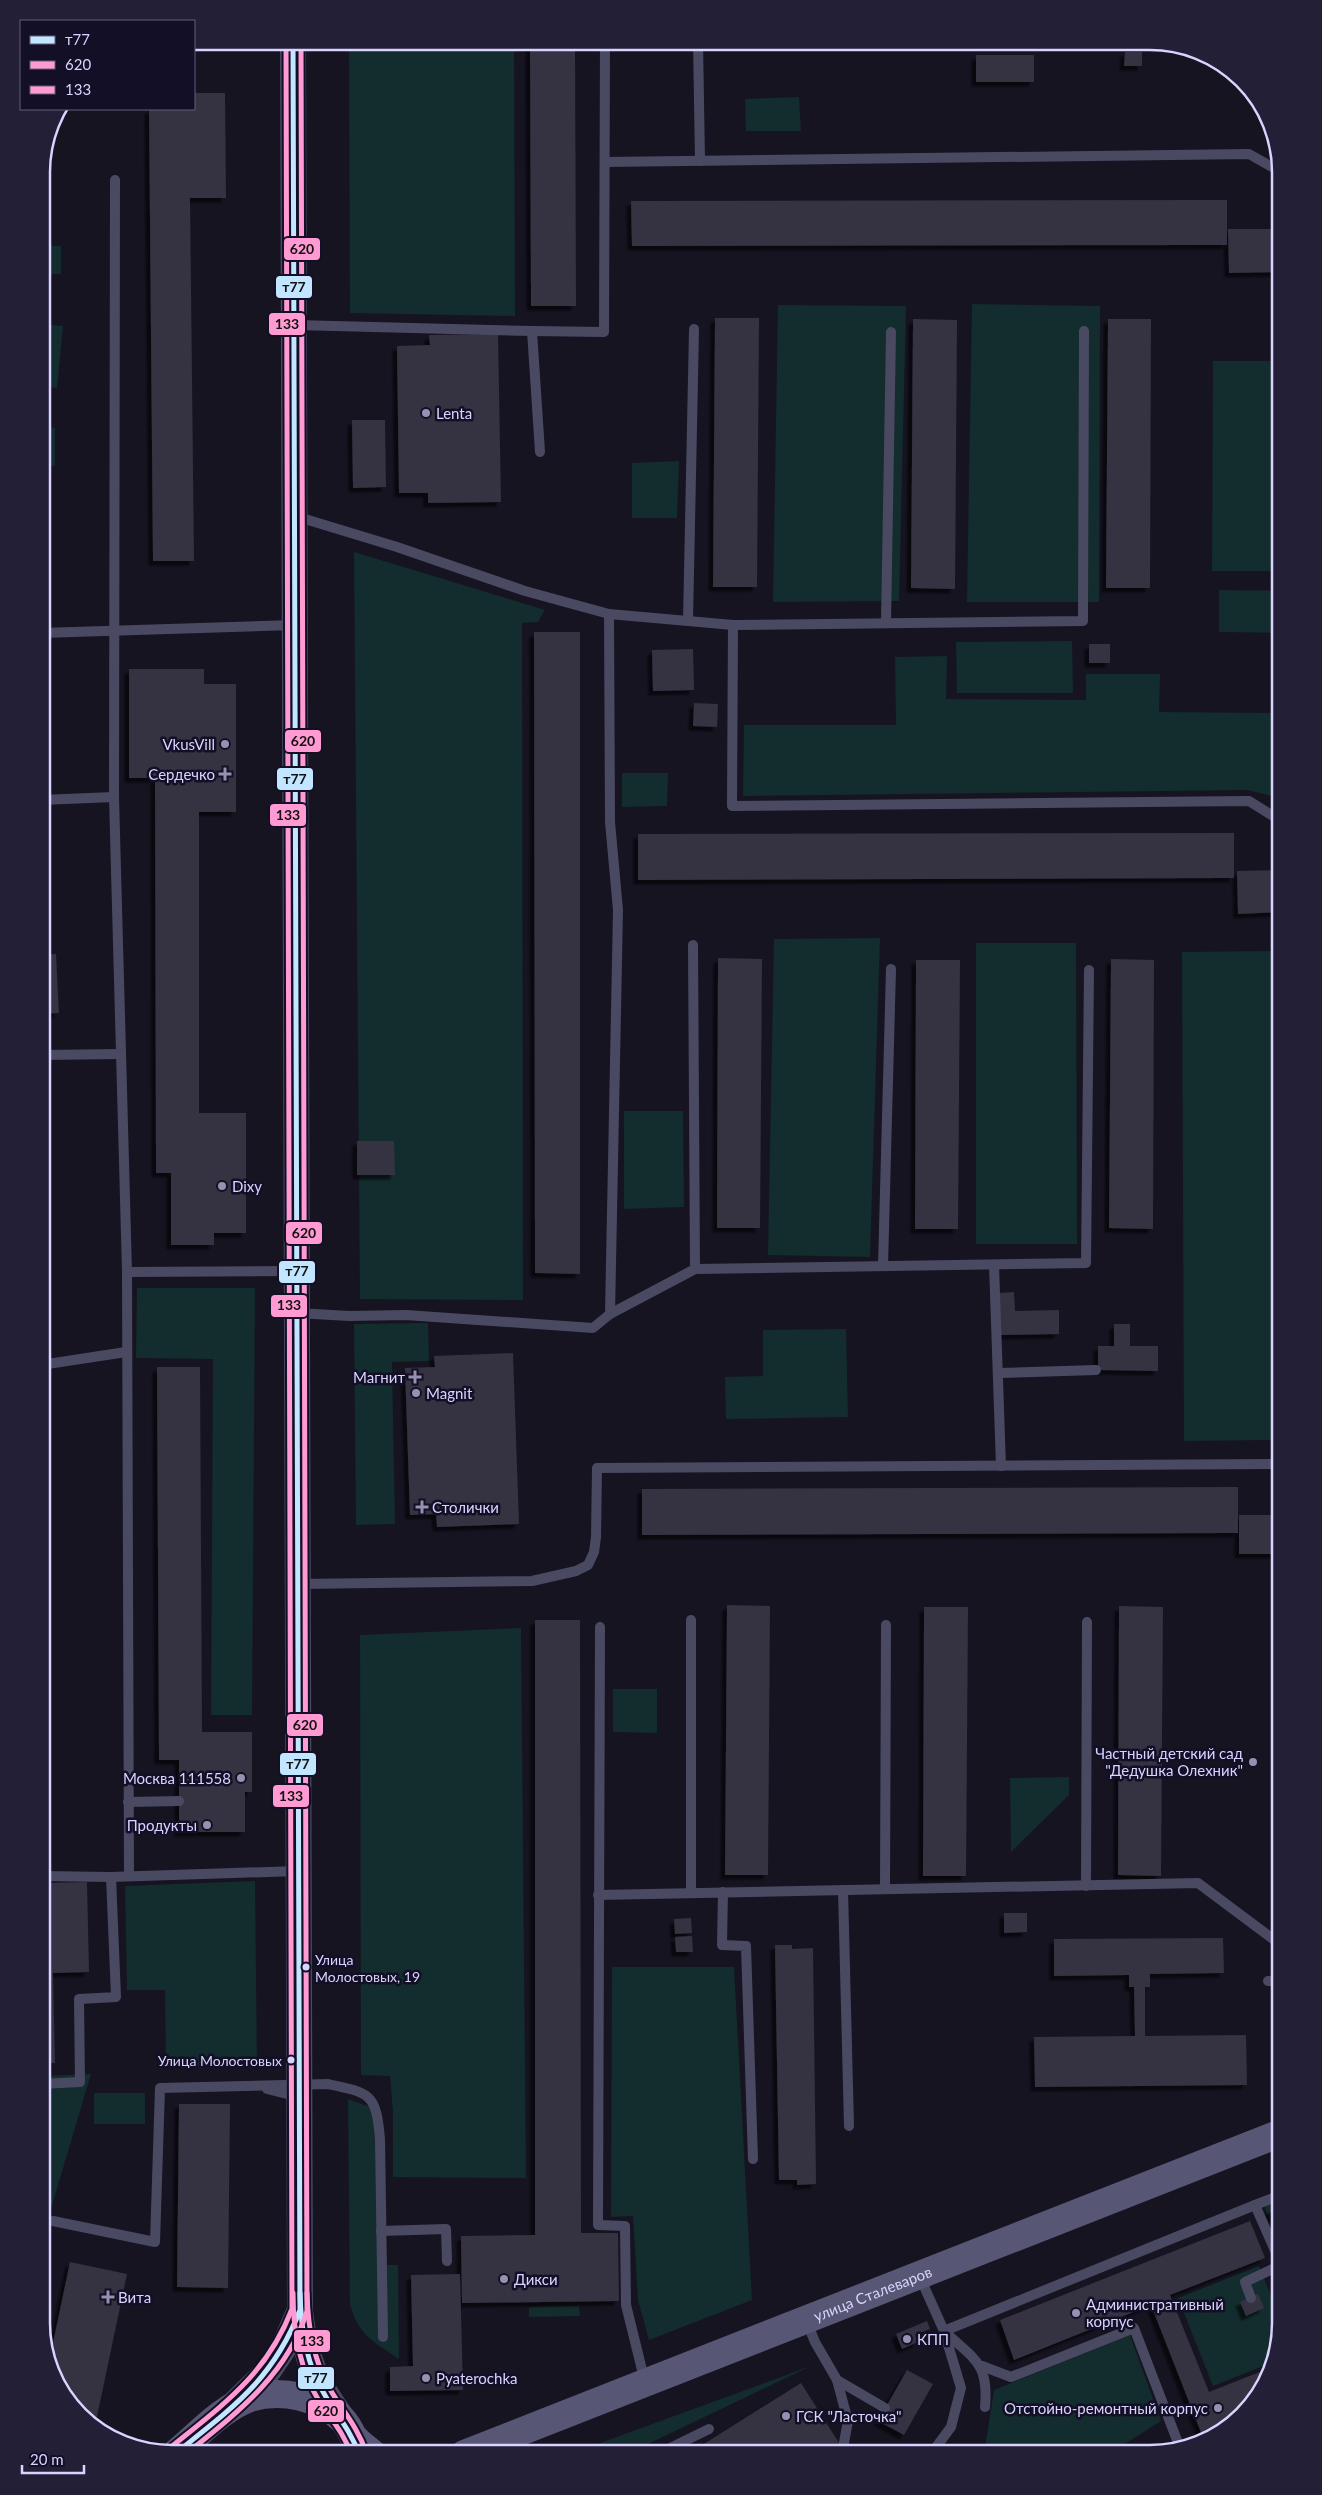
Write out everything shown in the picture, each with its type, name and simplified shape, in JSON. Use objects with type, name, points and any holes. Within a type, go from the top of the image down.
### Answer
[{"type":"main road","name":"улица Сталеваров","points":[[505,2445],[645,2382],[1272,2136]]},
{"type":"main road","points":[[187,2445],[247,2396],[277,2394],[303,2397],[323,2405],[362,2445]]},
{"type":"street","points":[[293,50],[300,2310],[307,2355],[314,2375],[352,2436]]},
{"type":"street","points":[[247,2396],[269,2370],[283,2349],[300,2310]]},
{"type":"lane","points":[[294,325],[604,332],[605,50]]},
{"type":"lane","points":[[698,50],[700,161]]},
{"type":"lane","points":[[605,162],[1249,154],[1272,167]]},
{"type":"lane","points":[[115,180],[114,797],[127,1272],[129,1876]]},
{"type":"lane","points":[[688,622],[694,329]]},
{"type":"lane","points":[[532,331],[540,452]]},
{"type":"lane","points":[[294,516],[388,544],[525,591],[609,614],[733,625],[1083,621],[1084,331]]},
{"type":"lane","points":[[886,623],[891,332]]},
{"type":"lane","points":[[609,614],[610,822],[618,910],[610,1314]]},
{"type":"lane","points":[[50,633],[295,625]]},
{"type":"lane","points":[[733,625],[732,806],[1249,802],[1272,816]]},
{"type":"lane","points":[[50,800],[114,797]]},
{"type":"lane","points":[[693,945],[695,1269]]},
{"type":"lane","points":[[883,1266],[891,969]]},
{"type":"lane","points":[[297,1313],[349,1316],[406,1316],[593,1328],[610,1314],[695,1269],[1086,1263],[1089,970]]},
{"type":"lane","points":[[50,1055],[121,1054]]},
{"type":"lane","points":[[994,1265],[1001,1466]]},
{"type":"lane","points":[[127,1272],[297,1271]]},
{"type":"lane","points":[[50,1364],[126,1352]]},
{"type":"lane","points":[[998,1373],[1096,1370]]},
{"type":"lane","points":[[298,1584],[532,1581],[576,1571],[588,1564],[594,1552],[597,1468],[1272,1464]]},
{"type":"lane","points":[[691,1620],[691,1893]]},
{"type":"lane","points":[[1086,1886],[1087,1622]]},
{"type":"lane","points":[[885,1889],[886,1625]]},
{"type":"lane","points":[[600,1627],[598,2225],[625,2226],[626,2305],[645,2382]]},
{"type":"lane","points":[[128,1802],[179,1801]]},
{"type":"lane","points":[[50,1876],[111,1877],[299,1870]]},
{"type":"lane","points":[[50,2084],[80,2082],[79,1999],[116,1997],[111,1877]]},
{"type":"lane","points":[[598,1895],[1198,1883],[1272,1938]]},
{"type":"lane","points":[[843,1890],[849,2126]]},
{"type":"lane","points":[[723,1892],[722,1945],[746,1946],[753,2159]]},
{"type":"lane","points":[[53,2221],[155,2242],[160,2088],[251,2086],[300,2090],[328,2084],[354,2089],[368,2097],[378,2111],[383,2337]]},
{"type":"lane","points":[[944,2331],[1272,2198]]},
{"type":"lane","points":[[1255,2205],[1272,2244]]},
{"type":"lane","points":[[381,2231],[446,2229],[447,2261]]},
{"type":"lane","points":[[1251,2298],[1245,2282],[1272,2269]]},
{"type":"lane","points":[[918,2274],[944,2331],[961,2388],[952,2427],[938,2445]]},
{"type":"lane","points":[[806,2319],[815,2342],[837,2380],[848,2421],[844,2445]]},
{"type":"lane","points":[[944,2331],[982,2366],[1010,2377],[1134,2328],[1178,2442]]},
{"type":"lane","points":[[982,2366],[987,2386],[985,2407]]},
{"type":"lane","points":[[837,2380],[885,2408]]},
{"type":"lane","points":[[676,2445],[709,2429]]},
{"type":"green space","points":[[349,50],[514,50],[515,316],[350,313]]},
{"type":"green space","points":[[799,97],[801,131],[746,131],[745,99]]},
{"type":"green space","points":[[50,246],[61,246],[61,274],[50,274]]},
{"type":"green space","points":[[972,304],[1100,306],[1099,602],[967,602]]},
{"type":"green space","points":[[778,305],[906,306],[899,601],[773,602]]},
{"type":"green space","points":[[50,325],[63,326],[57,388],[50,387]]},
{"type":"green space","points":[[1213,361],[1272,361],[1272,571],[1212,571]]},
{"type":"green space","points":[[50,427],[55,428],[55,466],[50,465]]},
{"type":"green space","points":[[679,461],[677,518],[632,518],[632,463]]},
{"type":"green space","points":[[354,552],[545,610],[538,622],[522,623],[523,1300],[360,1299]]},
{"type":"green space","points":[[1219,590],[1272,591],[1272,633],[1219,632]]},
{"type":"green space","points":[[1072,641],[1073,693],[957,693],[956,642]]},
{"type":"green space","points":[[947,656],[946,699],[1086,700],[1086,674],[1160,674],[1159,712],[1272,713],[1272,796],[1247,790],[743,796],[744,725],[896,725],[895,657]]},
{"type":"green space","points":[[622,773],[668,773],[667,806],[622,807]]},
{"type":"green space","points":[[880,938],[870,1257],[768,1255],[774,939]]},
{"type":"green space","points":[[976,943],[1076,943],[1077,1244],[976,1244]]},
{"type":"green space","points":[[1272,951],[1272,1440],[1184,1441],[1182,952]]},
{"type":"green space","points":[[624,1111],[683,1111],[684,1207],[624,1209]]},
{"type":"green space","points":[[137,1288],[255,1288],[252,1715],[211,1715],[213,1359],[136,1358]]},
{"type":"green space","points":[[428,1323],[429,1361],[392,1362],[395,1524],[356,1525],[354,1324]]},
{"type":"green space","points":[[846,1329],[848,1417],[726,1419],[725,1377],[763,1376],[763,1330]]},
{"type":"green space","points":[[521,1628],[526,2178],[393,2177],[393,2112],[390,2076],[361,2075],[360,1635]]},
{"type":"green space","points":[[613,1689],[657,1689],[657,1733],[613,1732]]},
{"type":"green space","points":[[1069,1777],[1069,1795],[1011,1852],[1010,1778]]},
{"type":"green space","points":[[255,1881],[257,2068],[166,2066],[165,1990],[127,1990],[125,1886]]},
{"type":"green space","points":[[612,1967],[734,1967],[752,2300],[649,2340],[638,2300],[633,2216],[611,2217]]},
{"type":"green space","points":[[91,2074],[50,2212],[50,2076]]},
{"type":"green space","points":[[94,2093],[145,2093],[145,2124],[94,2124]]},
{"type":"green space","points":[[348,2099],[370,2107],[376,2137],[378,2265],[398,2265],[399,2359],[368,2337],[358,2324],[350,2305]]},
{"type":"green space","points":[[1272,2202],[1272,2223],[1271,2223],[1264,2205]]},
{"type":"green space","points":[[1259,2266],[1272,2298],[1272,2331],[1264,2365],[1213,2386],[1178,2298]]},
{"type":"green space","points":[[579,2306],[580,2316],[529,2317],[529,2307]]},
{"type":"green space","points":[[1130,2335],[1161,2421],[1123,2445],[985,2445],[994,2390]]},
{"type":"green space","points":[[811,2366],[646,2445],[595,2445]]},
{"type":"building","points":[[530,50],[575,50],[576,306],[531,306]]},
{"type":"building","points":[[1125,52],[1142,52],[1142,66],[1124,66]]},
{"type":"building","points":[[976,55],[1034,55],[1034,82],[976,82]]},
{"type":"building","points":[[195,93],[225,93],[226,198],[190,198],[194,561],[153,561],[149,110],[195,110]]},
{"type":"building","points":[[1227,200],[1227,245],[632,246],[631,201]]},
{"type":"building","points":[[1228,229],[1272,229],[1272,272],[1229,273]]},
{"type":"building","points":[[715,318],[759,318],[757,587],[713,587]]},
{"type":"building","points":[[913,319],[957,320],[955,589],[911,588]]},
{"type":"building","points":[[1108,319],[1151,319],[1150,588],[1106,588]]},
{"type":"building","points":[[498,334],[501,502],[428,503],[428,493],[399,493],[397,346],[430,345],[429,335]]},
{"type":"building","points":[[352,420],[385,420],[386,487],[353,488]]},
{"type":"building","points":[[534,632],[580,632],[580,1274],[535,1273]]},
{"type":"building","points":[[1089,644],[1110,644],[1110,663],[1089,663]]},
{"type":"building","points":[[693,649],[694,690],[653,691],[652,650]]},
{"type":"building","points":[[129,669],[204,669],[204,684],[236,684],[236,812],[199,812],[199,1113],[246,1113],[246,1233],[214,1233],[214,1245],[171,1245],[171,1173],[156,1173],[155,778],[129,778]]},
{"type":"building","points":[[694,703],[718,704],[717,727],[693,726]]},
{"type":"building","points":[[1234,833],[1234,878],[638,880],[638,834]]},
{"type":"building","points":[[1272,870],[1272,912],[1238,914],[1237,871]]},
{"type":"building","points":[[50,954],[56,954],[59,1013],[50,1014]]},
{"type":"building","points":[[718,958],[762,959],[760,1228],[717,1228]]},
{"type":"building","points":[[1111,959],[1154,960],[1153,1229],[1109,1228]]},
{"type":"building","points":[[916,960],[960,960],[958,1229],[915,1229]]},
{"type":"building","points":[[357,1141],[394,1141],[395,1175],[357,1175]]},
{"type":"building","points":[[1014,1292],[1015,1311],[1059,1310],[1059,1334],[1000,1335],[999,1293]]},
{"type":"building","points":[[1114,1324],[1130,1324],[1130,1346],[1158,1346],[1158,1371],[1098,1370],[1098,1346],[1114,1346]]},
{"type":"building","points":[[513,1353],[519,1524],[437,1527],[436,1514],[410,1515],[405,1368],[435,1367],[434,1356]]},
{"type":"building","points":[[157,1367],[200,1367],[202,1732],[252,1732],[252,1792],[245,1792],[245,1832],[179,1832],[179,1760],[159,1760]]},
{"type":"building","points":[[1238,1487],[1238,1533],[642,1535],[642,1489]]},
{"type":"building","points":[[1239,1515],[1272,1515],[1272,1554],[1239,1554]]},
{"type":"building","points":[[727,1605],[770,1606],[768,1875],[725,1875]]},
{"type":"building","points":[[1119,1606],[1163,1607],[1161,1876],[1118,1875]]},
{"type":"building","points":[[924,1607],[968,1607],[966,1876],[923,1876]]},
{"type":"building","points":[[535,1620],[580,1620],[581,2233],[618,2233],[619,2301],[462,2303],[461,2236],[535,2235]]},
{"type":"building","points":[[87,1882],[89,1972],[53,1973],[55,2063],[50,2063],[50,1883]]},
{"type":"building","points":[[1004,1913],[1027,1913],[1027,1932],[1004,1933]]},
{"type":"building","points":[[691,1918],[692,1933],[675,1934],[674,1919]]},
{"type":"building","points":[[692,1936],[693,1952],[676,1952],[675,1937]]},
{"type":"building","points":[[1223,1938],[1224,1973],[1150,1974],[1150,1987],[1145,1987],[1145,2036],[1246,2035],[1247,2085],[1035,2087],[1034,2037],[1135,2036],[1134,1987],[1129,1987],[1129,1975],[1054,1976],[1054,1939]]},
{"type":"building","points":[[775,1945],[792,1945],[792,1949],[813,1948],[816,2184],[797,2185],[797,2180],[779,2180]]},
{"type":"building","points":[[179,2104],[230,2104],[228,2288],[177,2287]]},
{"type":"building","name":"Административный корпус","points":[[1250,2221],[1265,2258],[1170,2295],[1209,2392],[1262,2371],[1242,2403],[1230,2415],[1201,2433],[1151,2305],[1014,2360],[1000,2320]]},
{"type":"building","points":[[70,2262],[127,2274],[97,2418],[75,2397],[66,2384],[59,2370],[52,2347]]},
{"type":"building","points":[[460,2274],[463,2390],[390,2391],[390,2367],[413,2366],[411,2275]]},
{"type":"building","points":[[1258,2294],[1264,2308],[1246,2316],[1240,2302]]},
{"type":"building","name":"КПП","points":[[927,2321],[930,2329],[915,2335],[918,2342],[902,2349],[896,2334]]},
{"type":"building","points":[[907,2370],[933,2384],[904,2435],[878,2421]]},
{"type":"building","name":"ГСК \"Ласточка\"","points":[[801,2383],[840,2445],[702,2445]]},
{"type":"transit line","name":"133","points":[[173,2445],[226,2402],[257,2370],[282,2332],[292,2309],[286,50]]},
{"type":"transit line","name":"т77","points":[[186,2445],[233,2406],[264,2374],[277,2356],[300,2310],[293,50]]},
{"type":"transit line","name":"620","points":[[197,2445],[242,2407],[274,2373],[298,2334],[307,2311],[301,50]]},
{"type":"transit line","name":"620","points":[[293,2293],[298,2349],[306,2376],[319,2401],[347,2445]]},
{"type":"transit line","name":"т77","points":[[300,2293],[303,2333],[309,2360],[319,2385],[355,2445]]},
{"type":"transit line","name":"133","points":[[307,2293],[310,2331],[320,2367],[331,2391],[359,2435],[363,2445]]},
{"type":"place","name":"Lenta","points":[[426,413]]},
{"type":"place","name":"VkusVill","points":[[225,744]]},
{"type":"place","name":"Сердечко","points":[[225,774]]},
{"type":"place","name":"Dixy","points":[[222,1186]]},
{"type":"place","name":"Магнит","points":[[415,1377]]},
{"type":"place","name":"Magnit","points":[[416,1393]]},
{"type":"place","name":"Столички","points":[[422,1507]]},
{"type":"place","name":"Частный детский сад \"Дедушка Олехник\"","points":[[1253,1762]]},
{"type":"place","name":"Москва 111558","points":[[241,1778]]},
{"type":"place","name":"Продукты","points":[[207,1825]]},
{"type":"place","name":"Улица Молостовых, 19","points":[[306,1967]]},
{"type":"place","name":"Улица Молостовых","points":[[291,2060]]},
{"type":"place","name":"Дикси","points":[[504,2279]]},
{"type":"place","name":"Вита","points":[[108,2297]]},
{"type":"place","name":"Административный корпус","points":[[1076,2313]]},
{"type":"place","name":"КПП","points":[[907,2339]]},
{"type":"place","name":"Pyaterochka","points":[[426,2378]]},
{"type":"place","name":"Отстойно-ремонтный корпус","points":[[1218,2408]]},
{"type":"place","name":"ГСК \"Ласточка\"","points":[[786,2416]]}]
